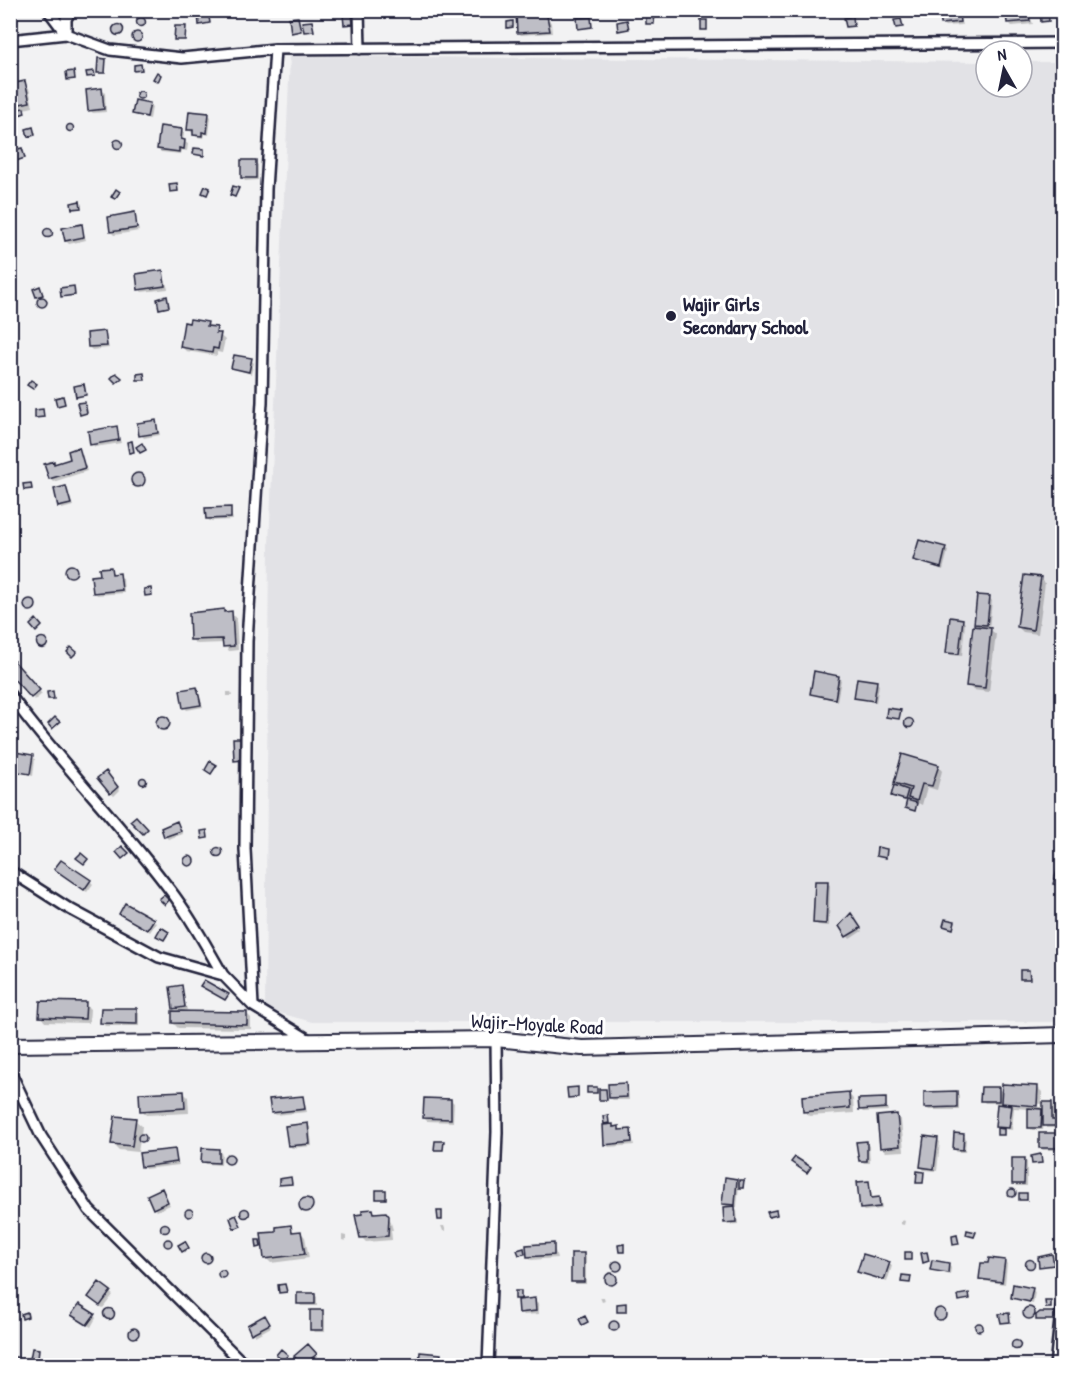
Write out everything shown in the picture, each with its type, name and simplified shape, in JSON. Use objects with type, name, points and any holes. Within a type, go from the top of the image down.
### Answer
[{"type":"main road","name":"Wajir-Moyale Road","points":[[10,1045],[496,1040],[582,1048],[1062,1035]]},
{"type":"street","points":[[48,10],[66,34]]},
{"type":"street","points":[[66,34],[66,20],[71,10]]},
{"type":"street","points":[[359,10],[360,49]]},
{"type":"street","points":[[10,40],[66,34],[110,50],[182,58],[275,49],[1062,43]]},
{"type":"street","points":[[253,1006],[245,849],[247,641],[262,402],[266,189],[275,49]]},
{"type":"street","points":[[10,695],[46,743],[170,889],[204,939],[223,975],[253,1006],[311,1041]]},
{"type":"street","points":[[10,871],[68,908],[159,957],[223,975]]},
{"type":"street","points":[[488,1365],[497,1132],[496,1040]]},
{"type":"street","points":[[10,1071],[41,1136],[88,1210],[246,1365]]},
{"type":"street","points":[[1055,1365],[1062,1302]]},
{"type":"shaded area","name":"Wajir Girls Secondary School","points":[[290,56],[974,62],[974,99],[1034,99],[1034,62],[1062,62],[1062,1022],[312,1022],[265,1009],[269,545]]},
{"type":"building","points":[[107,10],[115,10],[115,15],[107,16]]},
{"type":"building","points":[[711,10],[735,10],[735,13],[712,16]]},
{"type":"building","points":[[1048,10],[1049,21],[1041,22],[1040,11]]},
{"type":"building","points":[[1062,10],[1062,19],[1055,20],[1054,11]]},
{"type":"building","points":[[208,11],[210,23],[199,25],[198,13]]},
{"type":"building","points":[[546,11],[550,31],[517,33],[516,13]]},
{"type":"building","points":[[1029,12],[1030,21],[1007,23],[1006,14]]},
{"type":"building","points":[[959,13],[960,22],[941,24],[940,14]]},
{"type":"building","points":[[352,14],[353,24],[344,25],[343,15]]},
{"type":"building","points":[[646,15],[653,15],[654,24],[646,24]]},
{"type":"building","points":[[853,16],[854,26],[846,27],[844,18]]},
{"type":"building","points":[[141,17],[146,22],[141,27],[136,22]]},
{"type":"building","points":[[298,17],[301,31],[291,33],[289,18]]},
{"type":"building","points":[[591,17],[592,27],[578,29],[577,18]]},
{"type":"building","points":[[901,19],[903,27],[896,28],[894,20]]},
{"type":"building","points":[[627,20],[629,29],[618,31],[617,22]]},
{"type":"building","points":[[701,20],[707,20],[707,30],[701,30]]},
{"type":"building","points":[[312,21],[314,31],[304,32],[302,22]]},
{"type":"building","points":[[513,21],[513,27],[507,28],[507,22]]},
{"type":"building","points":[[118,24],[124,30],[118,36],[112,30]]},
{"type":"building","points":[[175,26],[186,26],[185,40],[174,40]]},
{"type":"building","points":[[137,32],[141,33],[141,41],[137,42],[133,41],[132,37],[133,33]]},
{"type":"building","points":[[98,58],[106,59],[105,73],[97,73]]},
{"type":"building","points":[[141,64],[142,70],[134,71],[134,65]]},
{"type":"building","points":[[74,71],[75,79],[67,80],[66,72]]},
{"type":"building","points":[[94,71],[95,76],[87,77],[86,72]]},
{"type":"building","points":[[157,72],[161,75],[158,82],[153,79]]},
{"type":"building","points":[[10,78],[14,78],[15,83],[25,81],[30,102],[10,106]]},
{"type":"building","points":[[102,88],[104,109],[88,111],[86,90]]},
{"type":"building","points":[[140,91],[144,95],[140,99],[136,95]]},
{"type":"building","points":[[135,100],[150,103],[147,117],[132,114]]},
{"type":"building","points":[[24,108],[25,113],[19,115],[18,109]]},
{"type":"building","points":[[189,111],[209,113],[207,133],[202,132],[202,136],[193,135],[193,130],[187,130]]},
{"type":"building","points":[[70,124],[74,128],[70,132],[66,128]]},
{"type":"building","points":[[160,126],[182,129],[181,139],[185,140],[184,149],[179,148],[179,152],[157,149]]},
{"type":"building","points":[[33,127],[35,135],[28,137],[26,129]]},
{"type":"building","points":[[118,139],[123,144],[118,149],[113,144]]},
{"type":"building","points":[[22,148],[25,158],[13,162],[10,151]]},
{"type":"building","points":[[194,148],[204,149],[204,156],[193,154]]},
{"type":"building","points":[[241,160],[256,160],[256,178],[241,178]]},
{"type":"building","points":[[177,183],[178,191],[170,192],[169,184]]},
{"type":"building","points":[[205,186],[210,188],[207,195],[202,193]]},
{"type":"building","points":[[233,186],[239,188],[235,197],[230,195]]},
{"type":"building","points":[[116,189],[120,192],[115,199],[111,197]]},
{"type":"building","points":[[80,201],[81,208],[72,209],[71,203]]},
{"type":"building","points":[[135,212],[137,228],[110,232],[108,217]]},
{"type":"building","points":[[82,224],[84,237],[65,241],[62,228]]},
{"type":"building","points":[[48,229],[52,233],[48,237],[44,233]]},
{"type":"building","points":[[163,270],[165,286],[138,290],[136,274]]},
{"type":"building","points":[[40,286],[43,295],[36,297],[33,289]]},
{"type":"building","points":[[74,286],[75,295],[61,297],[60,288]]},
{"type":"building","points":[[167,296],[169,307],[159,309],[157,299]]},
{"type":"building","points":[[42,297],[47,302],[42,307],[37,302]]},
{"type":"building","points":[[190,319],[208,322],[207,326],[217,327],[216,333],[221,333],[218,349],[213,348],[212,353],[180,347],[184,322],[189,323]]},
{"type":"building","points":[[105,331],[107,346],[88,347],[87,333]]},
{"type":"building","points":[[234,355],[252,358],[249,372],[231,368]]},
{"type":"building","points":[[116,373],[122,378],[116,383],[111,378]]},
{"type":"building","points":[[144,373],[145,380],[137,380],[137,374]]},
{"type":"building","points":[[31,380],[37,384],[33,389],[27,385]]},
{"type":"building","points":[[84,384],[86,395],[76,397],[74,386]]},
{"type":"building","points":[[63,396],[65,404],[57,406],[55,398]]},
{"type":"building","points":[[85,402],[87,413],[80,415],[77,403]]},
{"type":"building","points":[[43,409],[44,417],[35,418],[35,410]]},
{"type":"building","points":[[156,420],[158,433],[139,436],[137,423]]},
{"type":"building","points":[[117,426],[119,440],[90,445],[88,431]]},
{"type":"building","points":[[132,441],[134,452],[129,453],[127,442]]},
{"type":"building","points":[[142,443],[146,450],[140,453],[136,447]]},
{"type":"building","points":[[79,447],[85,468],[49,479],[44,464],[54,461],[54,464],[70,459],[68,451]]},
{"type":"building","points":[[138,473],[143,475],[145,480],[143,485],[138,487],[133,485],[131,480],[133,475]]},
{"type":"building","points":[[31,483],[32,489],[24,490],[23,484]]},
{"type":"building","points":[[66,486],[71,504],[58,507],[54,489]]},
{"type":"building","points":[[231,507],[231,518],[206,519],[205,508]]},
{"type":"building","points":[[919,540],[946,547],[941,568],[913,560]]},
{"type":"building","points":[[71,565],[77,571],[71,577],[65,571]]},
{"type":"building","points":[[111,567],[112,574],[120,573],[122,590],[93,593],[91,576],[100,575],[99,568]]},
{"type":"building","points":[[1024,575],[1041,577],[1033,630],[1017,627]]},
{"type":"building","points":[[151,588],[152,595],[145,596],[144,589]]},
{"type":"building","points":[[977,595],[990,596],[987,625],[974,624]]},
{"type":"building","points":[[30,599],[36,605],[30,611],[24,605]]},
{"type":"building","points":[[1060,600],[1062,601],[1062,622],[1057,621]]},
{"type":"building","points":[[224,609],[224,612],[232,611],[234,646],[223,647],[222,639],[190,640],[189,613]]},
{"type":"building","points":[[950,617],[963,619],[959,654],[946,653]]},
{"type":"building","points":[[36,619],[42,626],[36,632],[30,625]]},
{"type":"building","points":[[973,626],[991,628],[985,688],[966,686]]},
{"type":"building","points":[[42,637],[48,643],[42,649],[36,643]]},
{"type":"building","points":[[71,647],[77,652],[72,657],[67,652]]},
{"type":"building","points":[[13,660],[40,690],[31,698],[10,675],[10,662]]},
{"type":"building","points":[[814,671],[839,676],[835,699],[810,694]]},
{"type":"building","points":[[857,678],[877,681],[874,701],[854,698]]},
{"type":"building","points":[[197,687],[201,705],[183,708],[180,690]]},
{"type":"building","points":[[53,691],[54,699],[48,699],[47,692]]},
{"type":"building","points":[[887,708],[901,710],[899,719],[886,717]]},
{"type":"building","points":[[163,716],[168,718],[170,723],[168,728],[163,730],[158,728],[156,723],[158,718]]},
{"type":"building","points":[[55,717],[60,722],[52,729],[48,724]]},
{"type":"building","points":[[909,719],[913,723],[909,727],[905,723]]},
{"type":"building","points":[[233,738],[242,738],[243,760],[234,761]]},
{"type":"building","points":[[15,752],[33,755],[30,774],[12,771]]},
{"type":"building","points":[[902,754],[939,765],[932,786],[922,784],[917,801],[908,798],[911,788],[894,783]]},
{"type":"building","points":[[210,761],[217,765],[211,774],[205,770]]},
{"type":"building","points":[[106,771],[118,787],[110,794],[97,778]]},
{"type":"building","points":[[143,777],[147,781],[143,785],[139,781]]},
{"type":"building","points":[[894,785],[908,790],[905,800],[891,796]]},
{"type":"building","points":[[907,800],[917,803],[915,811],[905,808]]},
{"type":"building","points":[[136,816],[148,829],[143,834],[130,821]]},
{"type":"building","points":[[177,821],[181,831],[164,837],[161,828]]},
{"type":"building","points":[[207,830],[208,838],[202,839],[201,831]]},
{"type":"building","points":[[122,846],[129,853],[122,859],[116,852]]},
{"type":"building","points":[[218,847],[223,852],[218,857],[213,852]]},
{"type":"building","points":[[877,847],[887,849],[886,858],[876,856]]},
{"type":"building","points":[[81,853],[88,859],[84,864],[76,858]]},
{"type":"building","points":[[189,856],[193,857],[193,865],[189,866],[185,865],[184,861],[185,857]]},
{"type":"building","points":[[1062,857],[1062,887],[1053,884]]},
{"type":"building","points":[[61,860],[91,880],[84,890],[54,869]]},
{"type":"building","points":[[815,881],[828,881],[826,924],[813,923]]},
{"type":"building","points":[[164,895],[169,900],[165,905],[159,899]]},
{"type":"building","points":[[125,903],[154,919],[147,930],[119,914]]},
{"type":"building","points":[[851,913],[861,928],[846,937],[839,926]]},
{"type":"building","points":[[945,919],[955,921],[953,929],[943,926]]},
{"type":"building","points":[[161,927],[169,932],[164,940],[156,936]]},
{"type":"building","points":[[1020,970],[1029,970],[1030,979],[1020,979]]},
{"type":"building","points":[[204,980],[229,994],[225,1000],[200,986]]},
{"type":"building","points":[[182,985],[185,1007],[173,1009],[170,987]]},
{"type":"building","points":[[40,1001],[86,1002],[85,1019],[39,1017]]},
{"type":"building","points":[[101,1008],[137,1008],[137,1024],[100,1023]]},
{"type":"building","points":[[172,1011],[247,1012],[247,1025],[172,1023]]},
{"type":"building","points":[[626,1083],[627,1097],[609,1098],[608,1084]]},
{"type":"building","points":[[1002,1084],[1038,1086],[1037,1106],[1001,1103]]},
{"type":"building","points":[[578,1087],[578,1097],[568,1098],[567,1088]]},
{"type":"building","points":[[587,1087],[597,1087],[597,1093],[587,1093]]},
{"type":"building","points":[[981,1087],[999,1087],[999,1101],[980,1101]]},
{"type":"building","points":[[1059,1088],[1062,1089],[1062,1100],[1058,1100]]},
{"type":"building","points":[[599,1089],[606,1089],[607,1100],[599,1100]]},
{"type":"building","points":[[184,1091],[185,1108],[140,1111],[139,1093]]},
{"type":"building","points":[[957,1091],[957,1107],[924,1108],[924,1092]]},
{"type":"building","points":[[849,1092],[850,1108],[803,1112],[802,1096]]},
{"type":"building","points":[[303,1096],[305,1109],[271,1113],[269,1099]]},
{"type":"building","points":[[424,1098],[451,1099],[451,1119],[423,1118]]},
{"type":"building","points":[[886,1098],[886,1108],[859,1110],[858,1099]]},
{"type":"building","points":[[1043,1102],[1052,1102],[1052,1120],[1057,1120],[1057,1126],[1043,1126]]},
{"type":"building","points":[[997,1104],[1012,1106],[1009,1128],[995,1127]]},
{"type":"building","points":[[1028,1108],[1042,1109],[1041,1128],[1028,1128]]},
{"type":"building","points":[[897,1114],[900,1146],[880,1148],[877,1116]]},
{"type":"building","points":[[608,1115],[609,1123],[604,1124],[603,1116]]},
{"type":"building","points":[[115,1116],[136,1118],[132,1146],[111,1144]]},
{"type":"building","points":[[308,1123],[310,1144],[288,1146],[285,1126]]},
{"type":"building","points":[[613,1124],[613,1127],[619,1126],[619,1130],[631,1129],[632,1142],[604,1145],[603,1125]]},
{"type":"building","points":[[997,1128],[1004,1129],[1004,1135],[997,1135]]},
{"type":"building","points":[[954,1133],[964,1134],[963,1150],[953,1149]]},
{"type":"building","points":[[1039,1133],[1062,1133],[1062,1148],[1039,1148]]},
{"type":"building","points":[[142,1134],[146,1138],[142,1142],[138,1138]]},
{"type":"building","points":[[924,1136],[938,1138],[934,1169],[920,1167]]},
{"type":"building","points":[[435,1141],[444,1141],[443,1150],[434,1150]]},
{"type":"building","points":[[867,1141],[867,1161],[859,1161],[856,1142]]},
{"type":"building","points":[[202,1148],[219,1149],[219,1163],[201,1162]]},
{"type":"building","points":[[175,1149],[177,1162],[141,1167],[139,1153]]},
{"type":"building","points":[[229,1154],[233,1155],[233,1163],[229,1164],[225,1163],[224,1159],[225,1155]]},
{"type":"building","points":[[1041,1154],[1042,1163],[1032,1164],[1031,1156]]},
{"type":"building","points":[[795,1157],[811,1167],[807,1173],[791,1162]]},
{"type":"building","points":[[1012,1158],[1025,1158],[1024,1184],[1012,1184]]},
{"type":"building","points":[[917,1171],[924,1172],[923,1183],[916,1183]]},
{"type":"building","points":[[291,1177],[292,1184],[279,1185],[279,1179]]},
{"type":"building","points":[[725,1177],[737,1179],[735,1205],[722,1204]]},
{"type":"building","points":[[739,1180],[744,1180],[743,1188],[739,1188]]},
{"type":"building","points":[[869,1181],[871,1198],[879,1197],[880,1207],[860,1209],[857,1182]]},
{"type":"building","points":[[162,1188],[168,1202],[153,1209],[147,1195]]},
{"type":"building","points":[[1012,1189],[1016,1193],[1012,1197],[1008,1193]]},
{"type":"building","points":[[376,1190],[386,1190],[386,1199],[376,1199]]},
{"type":"building","points":[[1019,1193],[1027,1193],[1027,1200],[1019,1200]]},
{"type":"building","points":[[306,1198],[311,1200],[313,1205],[311,1210],[306,1212],[301,1210],[299,1205],[301,1200]]},
{"type":"building","points":[[735,1206],[736,1222],[724,1223],[723,1207]]},
{"type":"building","points":[[245,1208],[250,1213],[245,1218],[240,1213]]},
{"type":"building","points":[[189,1209],[193,1213],[189,1217],[185,1213]]},
{"type":"building","points":[[373,1209],[374,1213],[386,1212],[389,1216],[388,1236],[360,1238],[355,1215],[362,1214],[362,1210]]},
{"type":"building","points":[[776,1210],[777,1215],[769,1217],[767,1212]]},
{"type":"building","points":[[437,1211],[442,1211],[442,1220],[438,1220]]},
{"type":"building","points":[[236,1215],[241,1226],[234,1229],[230,1218]]},
{"type":"building","points":[[165,1224],[169,1228],[165,1232],[161,1228]]},
{"type":"building","points":[[291,1225],[292,1232],[301,1231],[305,1254],[264,1259],[261,1233],[276,1232],[276,1227]]},
{"type":"building","points":[[967,1230],[976,1232],[974,1237],[966,1235]]},
{"type":"building","points":[[957,1235],[959,1244],[953,1245],[952,1236]]},
{"type":"building","points":[[168,1239],[172,1243],[168,1247],[164,1243]]},
{"type":"building","points":[[256,1240],[260,1240],[261,1247],[257,1248]]},
{"type":"building","points":[[185,1241],[189,1248],[182,1252],[178,1245]]},
{"type":"building","points":[[554,1243],[554,1255],[527,1257],[526,1245]]},
{"type":"building","points":[[624,1244],[624,1252],[619,1252],[618,1245]]},
{"type":"building","points":[[524,1248],[525,1254],[519,1255],[517,1250]]},
{"type":"building","points":[[905,1252],[911,1252],[911,1260],[905,1260]]},
{"type":"building","points":[[927,1252],[929,1261],[923,1263],[921,1253]]},
{"type":"building","points":[[206,1253],[211,1258],[206,1263],[201,1258]]},
{"type":"building","points":[[571,1253],[584,1253],[584,1282],[571,1282]]},
{"type":"building","points":[[863,1254],[890,1262],[884,1280],[857,1272]]},
{"type":"building","points":[[1052,1254],[1054,1265],[1039,1267],[1038,1257]]},
{"type":"building","points":[[989,1258],[1005,1260],[1002,1282],[979,1279],[981,1263],[988,1263]]},
{"type":"building","points":[[1030,1259],[1035,1264],[1030,1269],[1025,1264]]},
{"type":"building","points":[[932,1260],[949,1263],[948,1273],[930,1270]]},
{"type":"building","points":[[617,1261],[622,1266],[617,1271],[612,1266]]},
{"type":"building","points":[[222,1270],[226,1274],[222,1278],[218,1274]]},
{"type":"building","points":[[613,1273],[617,1279],[613,1285],[609,1285],[605,1277]]},
{"type":"building","points":[[902,1275],[911,1276],[910,1283],[901,1282]]},
{"type":"building","points":[[99,1282],[111,1291],[100,1306],[88,1297]]},
{"type":"building","points":[[285,1284],[287,1292],[279,1293],[278,1285]]},
{"type":"building","points":[[1013,1284],[1033,1288],[1030,1302],[1011,1298]]},
{"type":"building","points":[[515,1291],[521,1291],[521,1299],[515,1299]]},
{"type":"building","points":[[297,1293],[315,1293],[315,1304],[297,1304]]},
{"type":"building","points":[[969,1293],[970,1299],[959,1301],[958,1295]]},
{"type":"building","points":[[535,1298],[536,1311],[519,1313],[518,1300]]},
{"type":"building","points":[[1045,1301],[1051,1301],[1051,1308],[1046,1308]]},
{"type":"building","points":[[626,1303],[626,1312],[617,1312],[617,1304]]},
{"type":"building","points":[[79,1304],[95,1314],[87,1325],[71,1315]]},
{"type":"building","points":[[1029,1307],[1035,1313],[1029,1319],[1023,1313]]},
{"type":"building","points":[[942,1308],[946,1314],[942,1320],[938,1320],[934,1312]]},
{"type":"building","points":[[109,1309],[113,1310],[113,1318],[109,1319],[105,1318],[104,1314],[105,1310]]},
{"type":"building","points":[[310,1310],[323,1310],[323,1330],[310,1330]]},
{"type":"building","points":[[27,1312],[28,1317],[22,1319],[21,1314]]},
{"type":"building","points":[[1040,1312],[1054,1312],[1054,1320],[1036,1320],[1036,1315]]},
{"type":"building","points":[[1009,1313],[1010,1322],[1001,1323],[999,1314]]},
{"type":"building","points":[[265,1315],[270,1324],[251,1334],[247,1325]]},
{"type":"building","points":[[585,1316],[588,1322],[582,1325],[579,1319]]},
{"type":"building","points":[[614,1321],[618,1322],[618,1330],[614,1331],[610,1330],[609,1326],[610,1322]]},
{"type":"building","points":[[979,1323],[983,1327],[979,1331],[975,1327]]},
{"type":"building","points":[[134,1328],[138,1329],[138,1337],[134,1338],[130,1337],[129,1333],[130,1329]]},
{"type":"building","points":[[1016,1340],[1021,1345],[1016,1350],[1011,1345]]},
{"type":"building","points":[[308,1344],[317,1354],[302,1366],[294,1356]]},
{"type":"building","points":[[32,1348],[39,1349],[38,1359],[30,1359]]},
{"type":"building","points":[[281,1349],[288,1355],[283,1361],[276,1355]]},
{"type":"building","points":[[420,1352],[441,1354],[440,1366],[419,1366]]},
{"type":"building","points":[[10,1357],[17,1357],[18,1366],[10,1366]]},
{"type":"place","name":"Wajir Girls Secondary School","points":[[671,316]]}]
